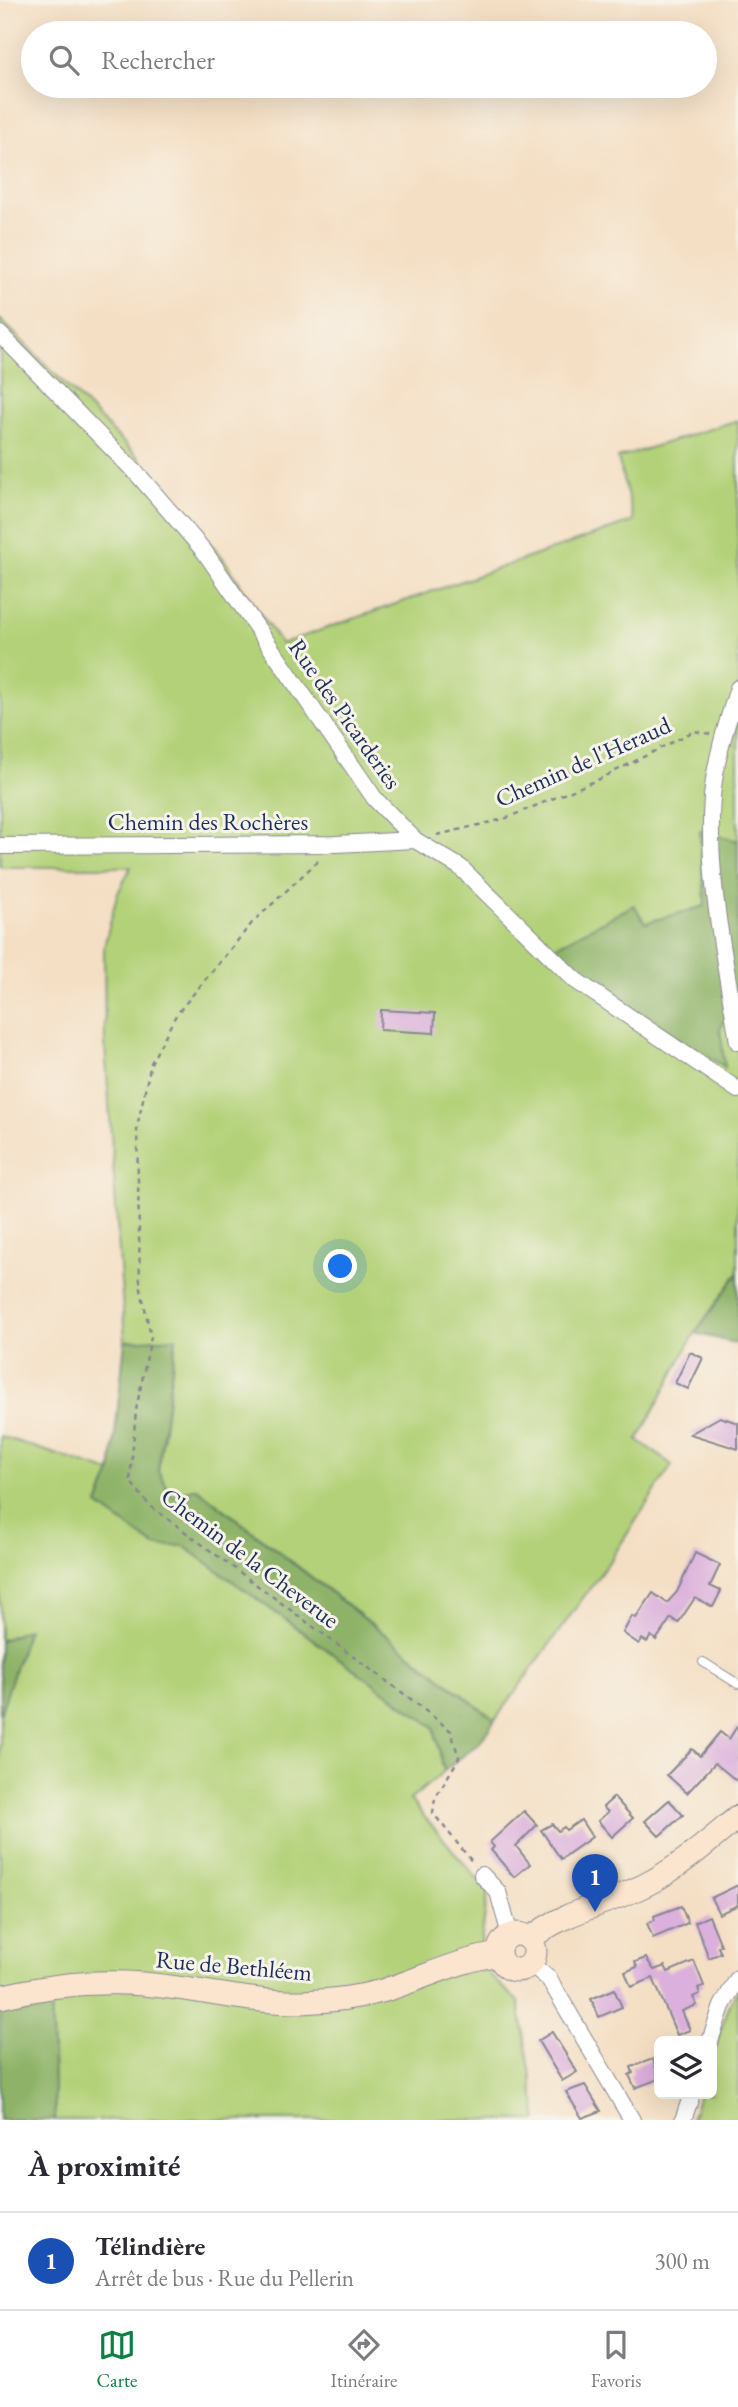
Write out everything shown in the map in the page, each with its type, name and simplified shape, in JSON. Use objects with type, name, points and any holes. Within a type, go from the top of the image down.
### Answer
[{"type":"main road","points":[[513,1942],[536,1952],[531,1964],[526,1968],[511,1969],[501,1961],[513,1942],[549,1923],[615,1899],[648,1883],[693,1854],[738,1816]]},
{"type":"main road","name":"Rue de Bethléem","points":[[0,1997],[42,1987],[93,1982],[144,1984],[301,2002],[342,1999],[380,1991],[513,1942]]},
{"type":"street","name":"Rue des Picarderies","points":[[0,334],[140,477],[204,551],[375,799],[415,840],[460,867],[575,980],[738,1090]]},
{"type":"street","points":[[738,688],[723,736],[712,795],[711,855],[738,1042]]},
{"type":"street","name":"Chemin des Rochères","points":[[0,846],[336,844],[415,840]]},
{"type":"street","points":[[482,1875],[498,1892],[513,1942]]},
{"type":"street","points":[[531,1964],[549,1979],[632,2120]]},
{"type":"street","points":[[712,2036],[722,2006],[738,1978]]},
{"type":"street","points":[[683,2120],[690,2099]]},
{"type":"lane","points":[[703,1662],[738,1684]]},
{"type":"path","name":"Chemin de l'Heraud","points":[[415,840],[504,819],[602,778],[694,731],[723,736]]},
{"type":"path","name":"Chemin de la Cheverue","points":[[336,844],[252,923],[176,1014],[151,1063],[137,1127],[140,1285],[150,1338],[136,1410],[130,1481],[149,1505],[451,1731],[459,1758],[435,1798],[433,1813],[482,1875]]},
{"type":"green space","points":[[0,319],[138,457],[223,558],[281,644],[634,521],[618,458],[738,420],[738,841],[700,831],[706,906],[645,923],[634,906],[724,1066],[720,1029],[738,995],[738,1273],[695,1333],[638,1440],[672,1465],[611,1559],[495,1720],[197,1488],[173,1497],[158,1471],[176,1339],[125,1341],[105,1044],[104,947],[117,895],[131,867],[0,867]]},
{"type":"green space","points":[[700,831],[738,841],[738,995],[720,1029],[725,1067],[581,978],[552,948],[634,905],[645,923],[705,906]]},
{"type":"green space","points":[[738,1273],[738,1344],[695,1333]]},
{"type":"green space","points":[[176,1338],[158,1471],[172,1496],[196,1488],[495,1720],[480,1742],[444,1771],[434,1727],[184,1546],[155,1546],[98,1505],[111,1472],[125,1341]]},
{"type":"green space","points":[[0,1436],[111,1472],[98,1505],[155,1546],[184,1546],[434,1727],[444,1771],[410,1800],[488,1891],[481,1943],[490,1976],[519,2002],[538,2120],[55,2120],[51,1997],[0,2009],[0,1715],[27,1630],[0,1641]]},
{"type":"green space","points":[[28,1629],[0,1715],[0,1641]]},
{"type":"green space","points":[[738,1990],[738,2120],[691,2120],[697,2099],[717,2099],[717,2041],[729,2006]]},
{"type":"green space","points":[[51,1997],[55,2120],[0,2120],[0,2009]]},
{"type":"building","points":[[381,1010],[435,1013],[434,1033],[380,1030]]},
{"type":"building","points":[[690,1352],[703,1358],[688,1389],[675,1383]]},
{"type":"building","points":[[720,1417],[738,1423],[738,1449],[690,1434]]},
{"type":"building","points":[[695,1553],[720,1565],[710,1586],[721,1591],[713,1607],[695,1598],[678,1623],[671,1618],[656,1640],[651,1636],[647,1642],[642,1639],[639,1644],[623,1633],[632,1616],[636,1618],[653,1593],[667,1603],[677,1592]]},
{"type":"building","points":[[738,1725],[738,1782],[715,1763],[687,1793],[667,1775],[692,1749],[700,1756],[720,1732],[729,1739]]},
{"type":"building","points":[[614,1797],[633,1818],[612,1837],[598,1821],[608,1812],[603,1807]]},
{"type":"building","points":[[669,1800],[683,1815],[659,1836],[645,1821]]},
{"type":"building","points":[[524,1811],[537,1825],[516,1846],[530,1864],[514,1877],[491,1850],[494,1847],[490,1842]]},
{"type":"building","points":[[581,1820],[592,1837],[561,1859],[541,1830],[552,1824],[558,1831],[564,1827],[566,1830]]},
{"type":"building","points":[[738,1885],[738,1905],[719,1914],[711,1898]]},
{"type":"building","points":[[681,1906],[688,1923],[653,1938],[647,1923],[655,1920],[654,1916]]},
{"type":"building","points":[[709,1916],[721,1945],[718,1947],[721,1953],[709,1958],[695,1922]]},
{"type":"building","points":[[646,1958],[654,1970],[665,1966],[668,1972],[694,1961],[704,1986],[698,1988],[700,1994],[693,1997],[697,2005],[682,2011],[690,2030],[677,2035],[653,1978],[631,1987],[625,1972],[637,1967],[635,1962]]},
{"type":"building","points":[[614,1989],[622,2007],[599,2017],[591,1999]]},
{"type":"building","points":[[552,2032],[577,2072],[562,2081],[538,2041]]},
{"type":"building","points":[[653,2059],[654,2081],[635,2088],[629,2075],[633,2073],[631,2067]]},
{"type":"building","points":[[585,2085],[601,2111],[582,2118],[566,2092]]},
{"type":"place","name":"Télindière","points":[[595,1912]]}]
